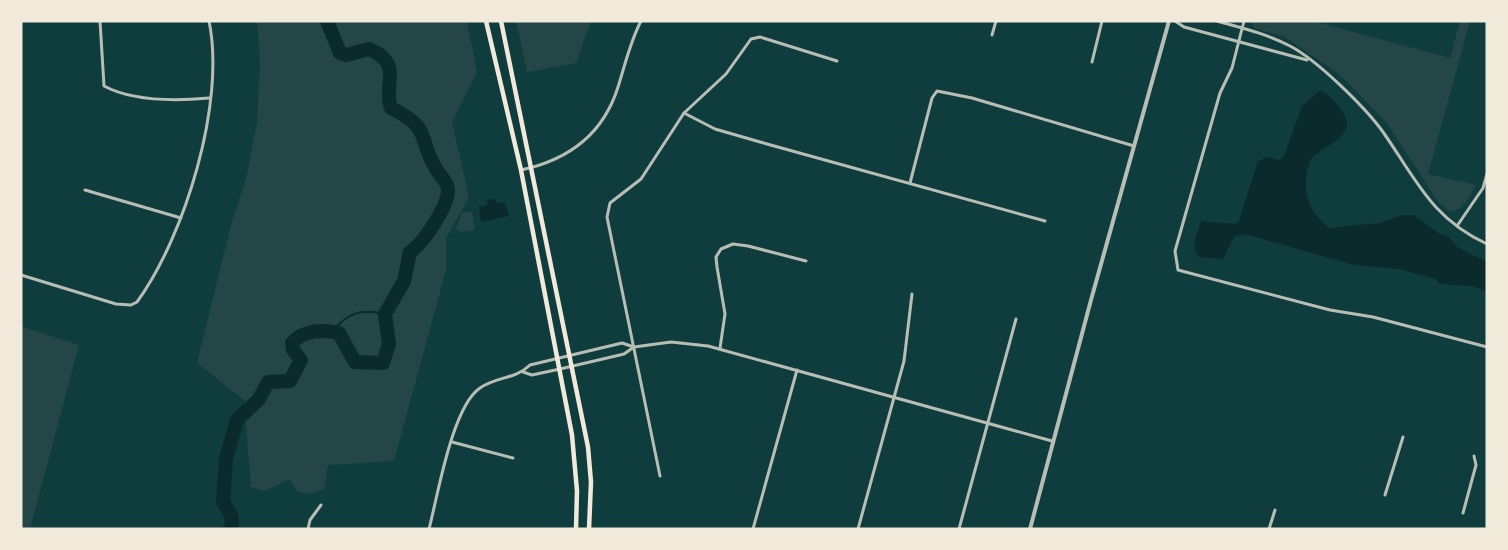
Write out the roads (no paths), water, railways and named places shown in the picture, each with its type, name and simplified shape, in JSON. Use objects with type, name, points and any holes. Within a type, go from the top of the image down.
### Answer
[{"type":"main road","points":[[486,21],[521,170],[558,357],[576,459],[576,529]]},
{"type":"main road","points":[[501,21],[570,354],[589,458],[589,529]]},
{"type":"street","points":[[100,21],[104,86],[147,98],[181,101],[209,99]]},
{"type":"street","points":[[21,275],[116,304],[131,305],[137,302],[181,218],[204,138],[212,62],[208,21]]},
{"type":"street","points":[[521,170],[569,153],[597,129],[615,96],[641,21]]},
{"type":"street","points":[[992,35],[996,21]]},
{"type":"street","points":[[1092,62],[1102,21]]},
{"type":"street","points":[[1030,529],[1052,441],[1169,21]]},
{"type":"street","points":[[1175,21],[1184,27],[1308,61]]},
{"type":"street","points":[[1217,21],[1243,28],[1291,47],[1338,83],[1383,131],[1423,195],[1443,215],[1487,243]]},
{"type":"street","points":[[1244,21],[1232,68],[1220,93],[1176,251],[1178,270],[1330,310],[1373,317],[1487,347]]},
{"type":"street","points":[[660,476],[607,210],[610,203],[641,179],[684,113],[726,74],[755,37],[837,61]]},
{"type":"street","points":[[910,183],[932,98],[937,91],[972,98],[1134,146]]},
{"type":"street","points":[[684,113],[715,129],[1046,221]]},
{"type":"street","points":[[1458,226],[1483,188],[1487,174]]},
{"type":"street","points":[[85,190],[181,218]]},
{"type":"street","points":[[720,348],[725,314],[716,257],[721,249],[734,244],[806,261]]},
{"type":"street","points":[[858,529],[904,361],[912,294]]},
{"type":"street","points":[[959,529],[1016,319]]},
{"type":"street","points":[[429,529],[452,442],[467,399],[481,387],[523,372],[530,365],[622,342],[634,347]]},
{"type":"street","points":[[523,372],[532,375],[624,354],[634,347],[679,342],[720,348],[1052,441]]},
{"type":"street","points":[[753,529],[796,370]]},
{"type":"street","points":[[1385,495],[1403,438]]},
{"type":"street","points":[[452,442],[513,458]]},
{"type":"street","points":[[1463,513],[1476,465],[1474,456]]},
{"type":"street","points":[[308,529],[310,520],[321,506]]},
{"type":"street","points":[[1269,529],[1275,510]]},
{"type":"waterway","points":[[230,529],[232,518],[223,502],[226,459],[237,420],[259,399],[268,382],[290,381],[301,360],[293,350],[292,343],[307,333],[320,331],[339,333],[355,362],[383,363],[389,344],[385,314],[404,281],[410,252],[422,241],[434,224],[447,196],[446,183],[430,158],[419,128],[404,115],[391,108],[390,75],[386,61],[369,49],[346,55],[340,53],[327,21]]},
{"type":"waterway","points":[[332,331],[356,313],[385,314]]}]
